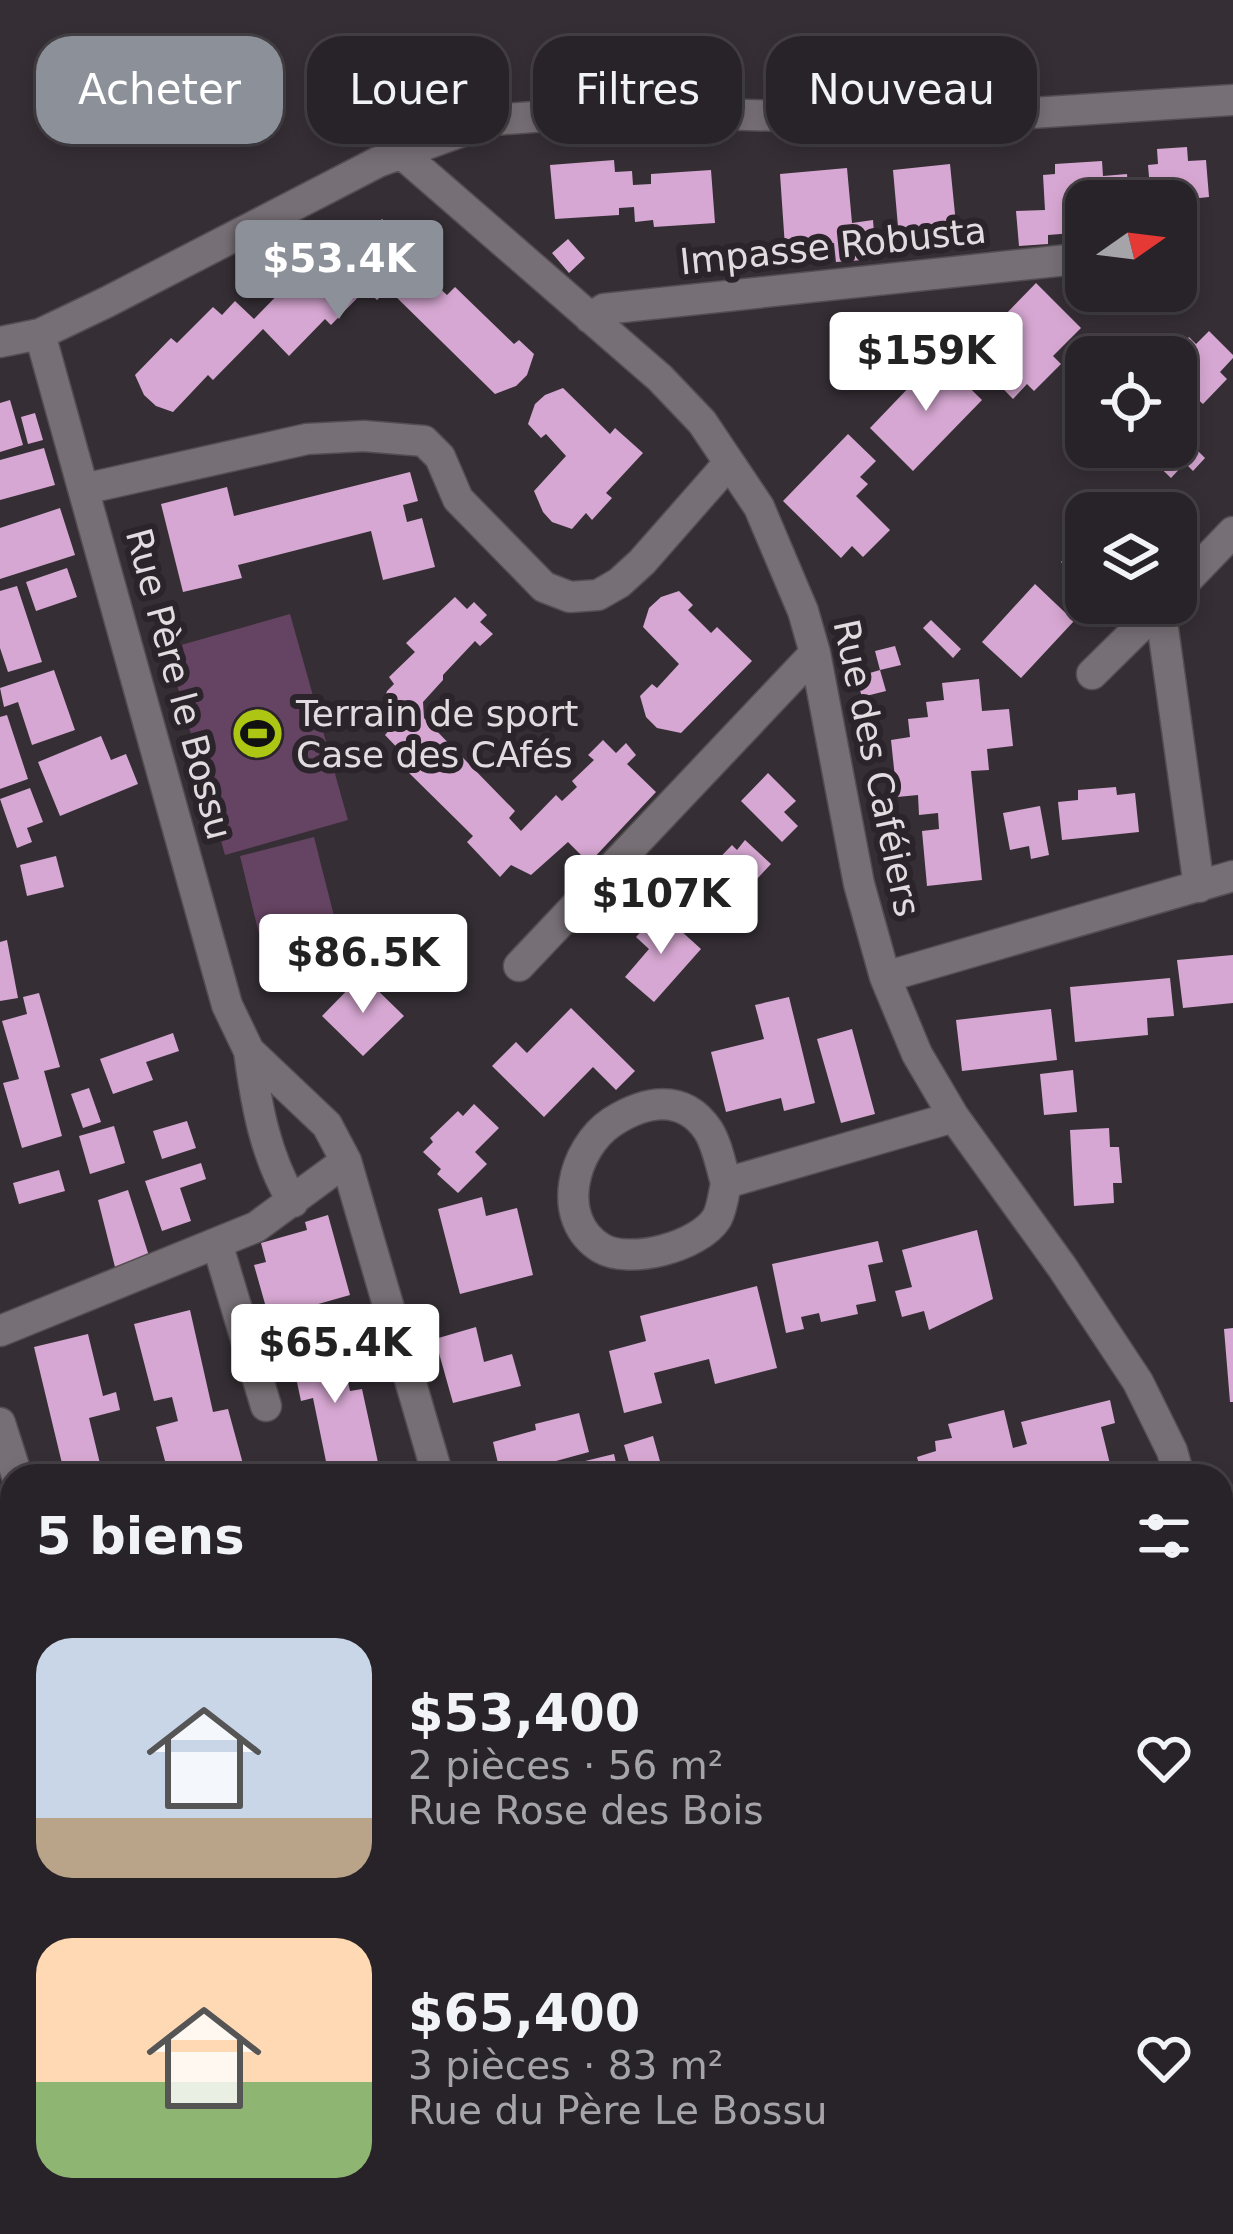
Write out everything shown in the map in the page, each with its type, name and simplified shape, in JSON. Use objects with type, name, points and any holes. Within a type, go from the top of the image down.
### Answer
[{"type":"street","points":[[0,342],[40,334],[377,162],[493,120],[611,111],[923,120],[1233,100]]},
{"type":"street","name":"Rue des Caféiers","points":[[401,153],[660,378],[702,422],[759,507],[786,567],[815,653],[859,884],[885,977],[916,1054],[954,1117],[1138,1382],[1176,1464]]},
{"type":"street","name":"Impasse Robusta","points":[[590,318],[604,309],[1065,260]]},
{"type":"street","name":"Rue Père le Bossu","points":[[40,334],[227,1005],[249,1051],[255,1100],[268,1145],[293,1202]]},
{"type":"street","points":[[85,489],[307,439],[364,436],[424,441],[440,457],[458,499],[544,587],[570,597],[598,595],[619,583],[729,463]]},
{"type":"street","points":[[1197,569],[1233,532]]},
{"type":"street","points":[[1092,674],[1143,624]]},
{"type":"street","points":[[1170,624],[1199,887]]},
{"type":"street","points":[[519,966],[815,653]]},
{"type":"street","points":[[885,977],[1233,876]]},
{"type":"street","name":"Rue Père le Bossu","points":[[249,1051],[327,1125],[346,1161],[434,1464]]},
{"type":"street","points":[[654,1103],[686,1108],[709,1132],[726,1183],[717,1218],[695,1239],[659,1251],[620,1256],[597,1246],[580,1225],[574,1205],[574,1180],[582,1157],[602,1129],[654,1103]]},
{"type":"street","points":[[726,1183],[954,1117]]},
{"type":"street","points":[[0,1331],[256,1227],[346,1161]]},
{"type":"street","points":[[217,1243],[266,1406]]},
{"type":"street","points":[[0,1423],[12,1464]]},
{"type":"shaded area","name":"Terrain de sport Case des CAfés","points":[[290,614],[348,820],[225,855],[167,649]]},
{"type":"shaded area","points":[[314,837],[334,916],[259,934],[240,856]]},
{"type":"building","points":[[1187,147],[1188,161],[1206,160],[1209,197],[1197,198],[1197,180],[1149,180],[1148,165],[1158,164],[1157,149]]},
{"type":"building","points":[[614,160],[615,172],[632,171],[633,185],[651,184],[651,174],[711,170],[715,223],[654,227],[653,220],[635,222],[634,207],[619,208],[619,215],[555,219],[550,165]]},
{"type":"building","points":[[1102,161],[1103,176],[1127,174],[1127,180],[1065,180],[1065,234],[1048,235],[1048,244],[1019,246],[1016,211],[1045,210],[1043,175],[1055,174],[1055,164]]},
{"type":"building","points":[[950,164],[958,244],[900,249],[893,170]]},
{"type":"building","points":[[847,168],[852,223],[873,220],[876,259],[836,262],[834,243],[785,247],[780,174]]},
{"type":"building","points":[[382,219],[443,278],[436,285],[447,295],[455,287],[514,344],[519,340],[534,354],[527,375],[516,386],[495,394],[388,289],[377,300],[366,289],[331,325],[325,319],[289,356],[263,329],[173,412],[144,395],[135,375],[171,338],[177,343],[213,307],[222,315],[235,301],[254,319],[289,283],[300,294],[323,271],[328,276]]},
{"type":"building","points":[[568,239],[585,258],[569,273],[552,253]]},
{"type":"building","points":[[722,253],[724,269],[698,271],[697,255]]},
{"type":"building","points":[[1036,283],[1081,328],[1065,336],[1065,344],[1053,356],[1061,364],[1034,391],[1027,384],[1013,399],[968,353]]},
{"type":"building","points":[[1209,331],[1233,355],[1220,372],[1227,379],[1203,404],[1197,399],[1197,343]]},
{"type":"building","points":[[938,357],[982,400],[913,471],[870,428]]},
{"type":"building","points":[[563,388],[610,434],[615,428],[643,453],[606,493],[612,498],[592,520],[586,513],[572,529],[552,522],[534,491],[566,456],[546,434],[541,438],[528,424],[535,404]]},
{"type":"building","points":[[10,400],[23,445],[0,452],[0,403]]},
{"type":"building","points":[[35,413],[43,440],[28,444],[21,417]]},
{"type":"building","points":[[848,434],[876,461],[860,477],[868,484],[856,496],[890,530],[863,557],[852,546],[841,558],[783,501]]},
{"type":"building","points":[[44,448],[55,485],[0,500],[0,460]]},
{"type":"building","points":[[1161,468],[1180,468],[1171,478]]},
{"type":"building","points":[[410,472],[418,501],[403,505],[407,522],[422,518],[435,567],[383,580],[371,531],[238,565],[242,578],[183,592],[161,504],[227,487],[234,516]]},
{"type":"building","points":[[60,508],[75,555],[0,579],[0,528]]},
{"type":"building","points":[[67,568],[77,597],[36,611],[26,582]]},
{"type":"building","points":[[1035,584],[1065,612],[1065,624],[1071,624],[1021,678],[982,642]]},
{"type":"building","points":[[17,586],[42,662],[8,672],[0,648],[0,591]]},
{"type":"building","points":[[679,591],[693,605],[688,610],[711,633],[717,627],[752,661],[681,733],[657,728],[646,717],[640,696],[652,684],[657,688],[679,664],[643,627],[649,608],[661,597]]},
{"type":"building","points":[[455,597],[467,609],[474,602],[487,615],[480,622],[493,634],[480,646],[475,641],[443,675],[423,702],[424,718],[515,811],[509,818],[521,831],[556,795],[562,801],[577,787],[572,781],[594,760],[588,755],[603,740],[616,753],[626,743],[636,755],[627,764],[656,792],[589,863],[568,842],[531,875],[511,865],[500,877],[467,842],[473,836],[402,766],[408,759],[385,735],[391,728],[382,707],[394,684],[389,677],[415,652],[406,643]]},
{"type":"building","points":[[931,620],[961,649],[953,658],[923,628]]},
{"type":"building","points":[[895,646],[901,665],[880,670],[875,651]]},
{"type":"building","points":[[54,670],[75,730],[32,745],[18,702],[4,707],[0,688]]},
{"type":"building","points":[[880,670],[886,691],[862,697],[856,677]]},
{"type":"building","points":[[979,679],[982,711],[1009,709],[1013,746],[987,749],[989,770],[971,771],[982,880],[927,886],[922,831],[939,829],[938,813],[919,815],[918,795],[897,797],[891,740],[910,737],[908,719],[928,717],[926,702],[944,700],[942,683]]},
{"type":"building","points":[[7,715],[28,779],[0,789],[0,717]]},
{"type":"building","points":[[101,736],[111,760],[126,754],[138,784],[60,816],[38,762]]},
{"type":"building","points":[[768,773],[796,801],[784,812],[798,826],[782,842],[741,801]]},
{"type":"building","points":[[1116,787],[1117,795],[1135,793],[1139,832],[1062,840],[1058,802],[1078,800],[1078,790]]},
{"type":"building","points":[[30,788],[43,822],[27,828],[32,842],[17,848],[0,799]]},
{"type":"building","points":[[1040,806],[1049,855],[1031,859],[1029,846],[1010,850],[1003,813]]},
{"type":"building","points":[[745,840],[771,864],[725,913],[700,890],[709,880],[703,875],[732,845],[737,850]]},
{"type":"building","points":[[56,856],[64,887],[27,896],[20,865]]},
{"type":"building","points":[[659,911],[701,949],[654,1002],[625,977],[649,949],[636,937]]},
{"type":"building","points":[[7,940],[18,998],[0,1001],[0,942]]},
{"type":"building","points":[[1233,955],[1233,1003],[1183,1008],[1177,960]]},
{"type":"building","points":[[362,975],[404,1016],[363,1056],[322,1016]]},
{"type":"building","points":[[1170,978],[1174,1016],[1147,1018],[1148,1035],[1075,1042],[1070,987]]},
{"type":"building","points":[[39,993],[60,1067],[44,1071],[62,1136],[22,1148],[3,1083],[19,1079],[2,1021],[27,1014],[23,997]]},
{"type":"building","points":[[789,997],[815,1103],[784,1111],[781,1098],[726,1112],[711,1052],[764,1039],[755,1005]]},
{"type":"building","points":[[571,1008],[635,1071],[616,1090],[593,1067],[544,1117],[492,1066],[516,1042],[527,1053]]},
{"type":"building","points":[[1051,1009],[1057,1060],[962,1071],[956,1020]]},
{"type":"building","points":[[852,1029],[875,1114],[841,1123],[817,1039]]},
{"type":"building","points":[[173,1033],[179,1051],[146,1062],[153,1080],[113,1094],[100,1059]]},
{"type":"building","points":[[1073,1070],[1077,1112],[1044,1115],[1040,1074]]},
{"type":"building","points":[[89,1088],[101,1122],[83,1128],[71,1094]]},
{"type":"building","points":[[474,1104],[499,1128],[475,1152],[487,1164],[458,1193],[437,1174],[441,1169],[423,1152],[433,1142],[430,1138],[458,1111],[463,1116]]},
{"type":"building","points":[[187,1121],[196,1148],[162,1159],[153,1131]]},
{"type":"building","points":[[114,1126],[125,1163],[90,1174],[79,1136]]},
{"type":"building","points":[[1109,1128],[1110,1147],[1119,1147],[1122,1183],[1113,1183],[1114,1203],[1074,1206],[1070,1130]]},
{"type":"building","points":[[201,1163],[206,1179],[180,1188],[191,1221],[162,1231],[145,1181]]},
{"type":"building","points":[[59,1170],[65,1191],[19,1204],[13,1183]]},
{"type":"building","points":[[128,1190],[149,1256],[115,1267],[98,1200]]},
{"type":"building","points":[[482,1197],[486,1216],[517,1208],[533,1275],[460,1294],[438,1209]]},
{"type":"building","points":[[328,1215],[350,1295],[269,1318],[254,1265],[266,1262],[261,1243],[307,1230],[305,1222]]},
{"type":"building","points":[[977,1230],[993,1299],[929,1330],[924,1311],[902,1317],[895,1291],[912,1287],[902,1250]]},
{"type":"building","points":[[878,1241],[883,1262],[868,1265],[876,1301],[856,1305],[858,1314],[821,1322],[819,1313],[801,1317],[804,1329],[786,1333],[772,1264]]},
{"type":"building","points":[[757,1286],[777,1368],[715,1384],[709,1359],[654,1373],[662,1403],[624,1413],[609,1351],[646,1341],[640,1316]]},
{"type":"building","points":[[190,1310],[213,1412],[228,1409],[243,1464],[166,1464],[156,1427],[178,1421],[172,1397],[154,1401],[134,1324]]},
{"type":"building","points":[[476,1327],[484,1362],[512,1354],[521,1386],[453,1403],[435,1339]]},
{"type":"building","points":[[1233,1328],[1233,1402],[1230,1402],[1224,1329]]},
{"type":"building","points":[[337,1332],[350,1391],[362,1389],[378,1464],[327,1464],[313,1398],[301,1401],[291,1354],[303,1351],[301,1340]]},
{"type":"building","points":[[88,1334],[103,1396],[116,1392],[120,1410],[89,1418],[100,1464],[62,1464],[34,1347]]},
{"type":"building","points":[[1110,1400],[1115,1423],[1101,1427],[1110,1464],[919,1464],[917,1457],[936,1451],[935,1441],[952,1438],[948,1424],[1004,1410],[1013,1448],[1027,1444],[1021,1422]]},
{"type":"building","points":[[579,1413],[589,1452],[545,1464],[498,1464],[493,1442],[536,1430],[535,1424]]},
{"type":"building","points":[[653,1436],[661,1464],[630,1464],[624,1445]]},
{"type":"building","points":[[614,1454],[616,1464],[581,1464]]},
{"type":"place","name":"Terrain de sport Case des CAfés","points":[[257,734]]}]
